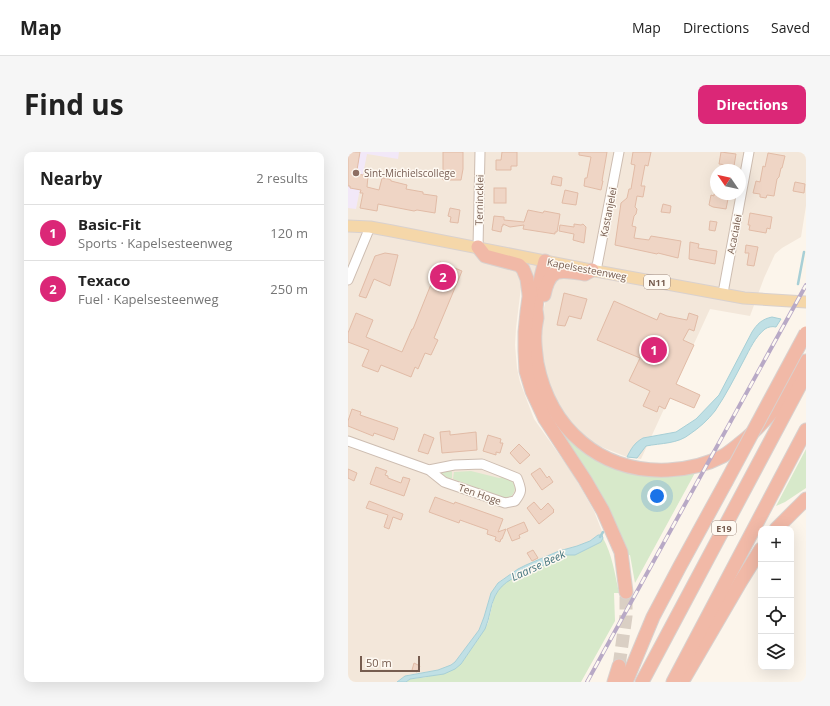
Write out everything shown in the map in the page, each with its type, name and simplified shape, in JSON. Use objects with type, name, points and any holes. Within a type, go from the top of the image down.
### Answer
[{"type":"highway","points":[[478,247],[485,256],[519,265],[523,269],[530,294]]},
{"type":"highway","points":[[541,260],[530,294],[525,332],[526,371],[532,391],[545,419],[585,480],[603,511],[621,552],[626,592]]},
{"type":"highway","points":[[541,260],[536,308],[537,317],[535,334],[537,364],[552,406],[572,434],[582,443],[597,454],[626,466],[638,469],[654,470],[682,469],[702,464],[724,455],[747,438],[769,416],[806,361]]},
{"type":"highway","points":[[537,317],[541,309],[545,289],[553,275],[558,271],[564,270],[585,274],[594,271]]},
{"type":"highway","points":[[626,682],[653,617],[806,333]]},
{"type":"highway","name":"E19","points":[[642,682],[806,375]]},
{"type":"highway","name":"E19","points":[[673,682],[806,430]]},
{"type":"highway","points":[[779,526],[806,499]]},
{"type":"highway","points":[[785,526],[806,510]]},
{"type":"highway","points":[[681,682],[758,554]]},
{"type":"highway","points":[[614,682],[619,666]]},
{"type":"main road","name":"Kapelsesteenweg","points":[[348,219],[370,227]]},
{"type":"main road","name":"Kapelsesteenweg","points":[[348,226],[370,227],[594,271],[723,293],[744,298],[806,302]]},
{"type":"street","name":"Ternincklei","points":[[478,247],[480,152]]},
{"type":"street","name":"Kastanjelei","points":[[594,271],[619,152]]},
{"type":"street","name":"Acacialei","points":[[723,293],[749,152]]},
{"type":"street","points":[[348,280],[370,227]]},
{"type":"street","name":"Ten Hoge","points":[[348,441],[429,470],[444,482],[505,503],[514,501],[520,494],[521,488],[517,478],[482,464],[454,465],[429,470]]},
{"type":"shaded area","points":[[348,152],[806,152],[806,206],[801,237],[775,254],[764,278],[750,316],[710,309],[641,459],[627,457],[583,438],[558,411],[544,376],[540,336],[542,315],[551,281],[521,274],[522,279],[515,345],[520,382],[534,419],[573,474],[594,511],[603,534],[598,535],[590,541],[559,551],[526,565],[503,579],[491,593],[479,630],[452,665],[438,670],[408,675],[397,682],[348,682]]},
{"type":"shaded area","name":"Sint-Michielscollege","points":[[348,152],[399,152],[398,159],[367,154],[356,209],[348,208]]},
{"type":"green space","points":[[538,385],[589,454],[696,471],[635,583],[630,555],[625,556],[615,524],[604,499],[586,470],[554,426]]},
{"type":"green space","points":[[806,449],[806,488],[785,502],[776,506]]},
{"type":"green space","points":[[450,469],[452,472],[452,478],[448,480],[441,476],[442,471]]},
{"type":"green space","points":[[471,471],[511,480],[515,489],[512,496],[506,500],[453,479],[454,472]]},
{"type":"green space","points":[[603,538],[611,557],[619,593],[614,593],[615,621],[581,682],[406,682],[410,679],[427,677],[461,664],[488,623],[494,598],[500,587],[509,580],[534,570],[561,556],[575,555],[601,542]]},
{"type":"water","points":[[772,317],[781,319],[776,327],[770,327],[761,332],[751,347],[723,399],[706,421],[693,432],[680,440],[646,446],[637,458],[627,457],[635,444],[643,438],[676,432],[696,419],[719,395],[754,329],[758,324]]},
{"type":"water","points":[[598,535],[602,535],[603,538],[601,542],[575,555],[561,556],[540,567],[511,579],[502,586],[493,600],[485,629],[461,664],[455,669],[444,674],[410,679],[406,682],[397,682],[405,676],[438,670],[455,662],[479,630],[491,593],[498,583],[526,565],[559,551],[590,541]]},
{"type":"building","points":[[348,152],[360,152],[357,170],[358,174],[368,176],[367,187],[379,190],[382,178],[407,185],[406,189],[437,196],[435,213],[417,210],[414,211],[378,204],[377,211],[360,208],[363,193],[360,193],[361,190],[350,188],[350,186],[348,186]]},
{"type":"building","points":[[443,152],[463,152],[463,169],[461,180],[443,180]]},
{"type":"building","points":[[502,152],[517,152],[517,166],[511,166],[511,170],[496,170],[496,160],[501,160]]},
{"type":"building","points":[[579,152],[607,152],[601,190],[584,186],[591,157],[579,155]]},
{"type":"building","points":[[633,152],[651,152],[648,166],[645,165],[641,186],[645,186],[643,197],[637,196],[635,207],[637,209],[632,226],[636,227],[634,238],[649,240],[651,236],[681,241],[678,258],[615,245],[621,203],[627,198],[629,189],[631,189],[635,165],[631,164]]},
{"type":"building","points":[[721,152],[736,154],[734,164],[719,164]]},
{"type":"building","points":[[768,153],[785,156],[779,177],[777,179],[774,196],[767,195],[766,198],[760,197],[760,194],[753,193],[756,181],[760,182],[763,166],[765,167]]},
{"type":"building","points":[[553,176],[562,178],[561,186],[551,184]]},
{"type":"building","points":[[795,182],[805,184],[804,193],[793,191]]},
{"type":"building","points":[[494,188],[506,188],[506,203],[494,203]]},
{"type":"building","points":[[565,190],[578,193],[576,205],[562,203]]},
{"type":"building","points":[[710,200],[728,200],[726,209],[709,205]]},
{"type":"building","points":[[663,204],[671,206],[670,213],[661,212]]},
{"type":"building","points":[[450,208],[460,210],[458,223],[450,222],[451,217],[448,216]]},
{"type":"building","points":[[528,210],[560,214],[557,232],[555,232],[555,234],[523,229],[524,225],[510,227],[503,224],[501,232],[492,230],[494,216],[504,217],[504,220],[524,222]]},
{"type":"building","points":[[750,213],[772,217],[770,229],[767,228],[766,233],[749,230],[750,225],[748,225]]},
{"type":"building","points":[[710,221],[717,222],[715,231],[709,230]]},
{"type":"building","points":[[574,224],[583,224],[586,227],[584,243],[573,240],[574,234],[559,231],[560,225],[574,227]]},
{"type":"building","points":[[690,242],[699,244],[698,248],[717,251],[715,264],[689,259]]},
{"type":"building","points":[[746,245],[758,247],[754,266],[747,265],[749,253],[745,253]]},
{"type":"building","points":[[385,253],[398,255],[390,286],[374,279],[366,298],[359,296],[375,256]]},
{"type":"building","points":[[440,262],[462,271],[434,338],[438,340],[431,355],[425,353],[418,369],[415,367],[411,377],[381,365],[378,372],[362,366],[369,350],[348,342],[348,333],[356,313],[373,320],[366,337],[402,352]]},
{"type":"building","points":[[564,293],[587,299],[581,319],[569,316],[565,326],[557,325]]},
{"type":"building","points":[[614,301],[657,320],[660,313],[687,320],[689,313],[698,316],[694,331],[689,329],[683,340],[694,345],[676,384],[700,395],[694,408],[670,398],[665,409],[659,406],[657,412],[643,406],[650,391],[629,381],[640,358],[597,340]]},
{"type":"building","points":[[352,409],[361,412],[360,415],[398,428],[394,440],[374,433],[373,436],[348,426]]},
{"type":"building","points":[[450,431],[450,435],[476,432],[477,450],[442,453],[440,432]]},
{"type":"building","points":[[424,434],[434,438],[428,454],[418,451]]},
{"type":"building","points":[[488,435],[501,439],[500,443],[503,443],[500,453],[496,452],[496,455],[483,451]]},
{"type":"building","points":[[519,444],[530,455],[520,464],[510,453]]},
{"type":"building","points":[[376,467],[387,471],[385,475],[388,476],[388,478],[401,483],[403,477],[410,479],[404,496],[370,484]]},
{"type":"building","points":[[540,468],[547,478],[549,476],[553,482],[542,490],[531,474]]},
{"type":"building","points":[[348,469],[357,473],[354,481],[348,478]]},
{"type":"building","points":[[435,497],[454,504],[455,502],[503,519],[498,532],[506,529],[502,539],[500,542],[495,540],[496,537],[487,534],[488,530],[460,520],[459,523],[429,512]]},
{"type":"building","points":[[369,501],[403,514],[401,520],[393,517],[389,529],[384,527],[388,515],[366,508]]},
{"type":"building","points":[[534,502],[541,510],[548,503],[554,510],[554,512],[539,524],[527,508]]},
{"type":"building","points":[[524,522],[528,531],[519,535],[520,538],[512,541],[507,529]]},
{"type":"building","points":[[533,550],[538,558],[532,561],[527,553]]},
{"type":"building","points":[[414,663],[420,666],[417,672],[412,670]]},
{"type":"waterway","points":[[798,284],[804,252]]},
{"type":"waterway","name":"Laarse Beek","points":[[600,537],[603,532]]},
{"type":"tunnel","points":[[619,666],[626,616],[626,592]]},
{"type":"railway","points":[[587,682],[806,285]]},
{"type":"place","name":"Sint-Michielscollege","points":[[356,173]]},
{"type":"place","name":"Texaco","points":[[443,277]]},
{"type":"place","name":"Basic-Fit","points":[[654,350]]}]
